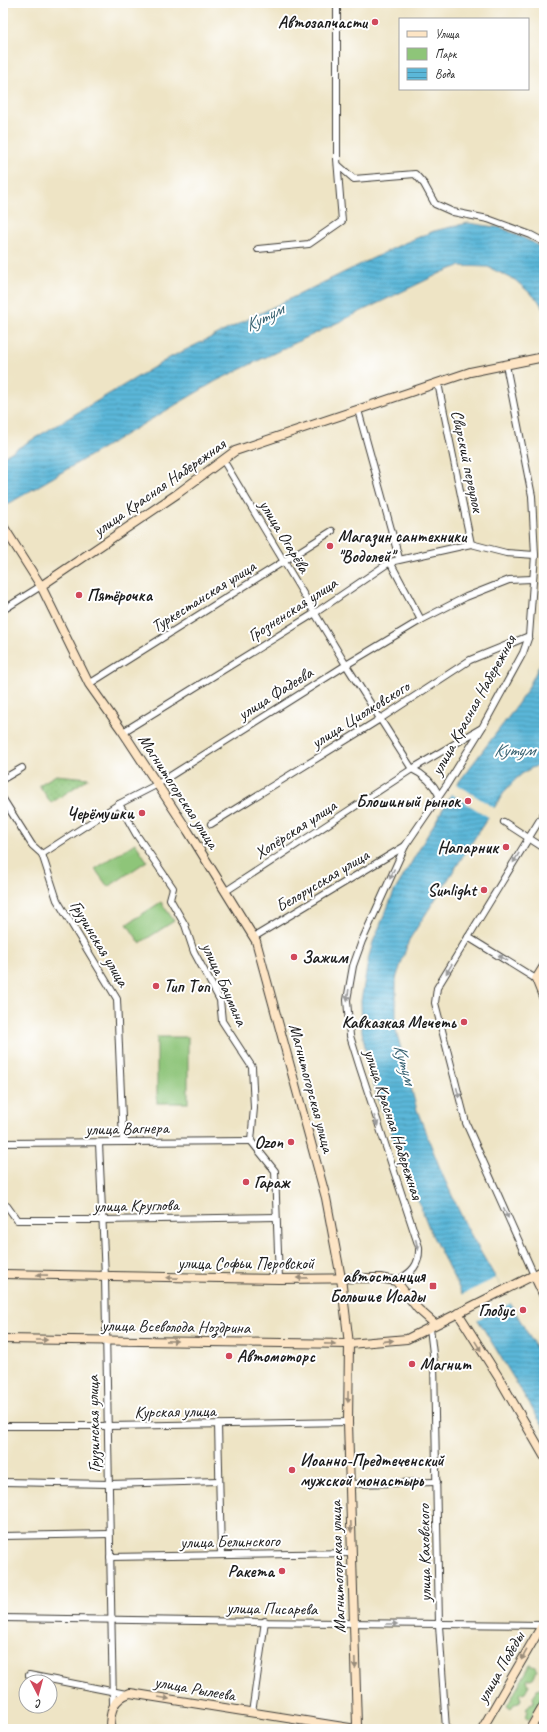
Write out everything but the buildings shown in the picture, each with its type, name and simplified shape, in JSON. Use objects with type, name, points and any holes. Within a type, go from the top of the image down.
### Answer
[{"type":"main road","name":"улица Красная Набережная","points":[[41,586],[177,494],[235,451],[470,372],[543,358]]},
{"type":"main road","name":"Магнитогорская улица","points":[[5,529],[41,586],[89,684],[123,732],[156,785],[188,831],[254,937],[326,1198],[341,1278],[349,1344],[348,1422],[357,1729]]},
{"type":"main road","points":[[544,966],[536,979],[544,999]]},
{"type":"main road","points":[[396,1281],[433,1326],[544,1270]]},
{"type":"main road","name":"улица Софьи Перовской","points":[[3,1274],[279,1279],[380,1278],[396,1281]]},
{"type":"main road","points":[[534,1275],[544,1296]]},
{"type":"main road","points":[[458,1313],[499,1378],[544,1456]]},
{"type":"main road","name":"улица Всеволода Ноздрина","points":[[3,1340],[349,1344],[404,1340],[433,1326]]},
{"type":"main road","name":"улица Победы","points":[[482,1728],[543,1624]]},
{"type":"main road","name":"улица Рылеева","points":[[126,1694],[130,1693],[357,1729]]},
{"type":"main road","points":[[113,1705],[118,1699],[126,1694]]},
{"type":"main road","points":[[530,1729],[544,1704]]},
{"type":"main road","name":"Грузинская улица","points":[[110,1729],[113,1705]]},
{"type":"street","points":[[258,249],[309,244],[342,221],[338,164],[337,3]]},
{"type":"street","points":[[338,164],[354,179],[415,174],[424,184],[435,204],[453,212],[488,219],[531,235],[544,242]]},
{"type":"street","name":"улица Красная Набережная","points":[[396,1281],[407,1275],[413,1269],[419,1258],[419,1247],[350,1036],[347,1000],[354,966],[362,941],[405,846],[482,728],[523,654],[529,636],[532,579],[535,555],[532,496],[506,365]]},
{"type":"street","name":"Свирский переулок","points":[[438,383],[471,544]]},
{"type":"street","points":[[358,410],[399,558]]},
{"type":"street","name":"улица Огарёва","points":[[223,460],[346,665],[412,770]]},
{"type":"street","name":"Туркестанская улица","points":[[89,684],[332,531]]},
{"type":"street","name":"Грозненская улица","points":[[123,732],[315,612],[390,562],[399,558],[471,544],[506,553],[535,555]]},
{"type":"street","points":[[390,562],[421,620]]},
{"type":"street","name":"улица Фадеева","points":[[42,854],[120,804],[156,785],[346,665],[421,620],[466,597],[509,580],[532,579]]},
{"type":"street","name":"улица Красная Набережная","points":[[3,610],[41,586]]},
{"type":"street","name":"улица Циолковского","points":[[211,824],[380,719],[470,660],[529,636]]},
{"type":"street","name":"Хопёрская улица","points":[[226,891],[412,770],[482,728]]},
{"type":"street","points":[[3,779],[22,768]]},
{"type":"street","points":[[412,770],[423,774],[434,785],[439,795]]},
{"type":"street","name":"Грузинская улица","points":[[3,799],[32,846],[42,854],[57,900],[117,999],[123,1142]]},
{"type":"street","name":"улица Баумана","points":[[120,804],[136,834],[173,888],[170,899],[185,925],[194,952],[220,1000],[222,1021],[252,1066],[254,1108],[251,1141]]},
{"type":"street","points":[[534,1275],[466,1123],[435,1003],[437,988],[544,813]]},
{"type":"street","points":[[504,822],[544,848]]},
{"type":"street","name":"Белорусская улица","points":[[254,937],[405,846]]},
{"type":"street","points":[[468,937],[544,984]]},
{"type":"street","points":[[251,1141],[275,1171],[279,1279]]},
{"type":"street","name":"улица Вагнера","points":[[3,1143],[251,1141]]},
{"type":"street","name":"Грузинская улица","points":[[99,1143],[105,1277],[113,1705]]},
{"type":"street","name":"улица Круглова","points":[[3,1206],[8,1206],[17,1220],[276,1217]]},
{"type":"street","name":"улица Каховского","points":[[433,1326],[439,1624],[446,1729]]},
{"type":"street","name":"Курская улица","points":[[3,1426],[108,1426],[348,1422]]},
{"type":"street","points":[[218,1424],[221,1555]]},
{"type":"street","points":[[3,1482],[109,1484],[220,1481]]},
{"type":"street","points":[[350,1484],[437,1482]]},
{"type":"street","points":[[3,1536],[109,1534]]},
{"type":"street","name":"улица Белинского","points":[[110,1557],[351,1553]]},
{"type":"street","name":"улица Писарева","points":[[3,1618],[265,1621],[353,1624],[543,1624]]},
{"type":"street","points":[[252,1713],[265,1621]]},
{"type":"street","name":"улица Рылеева","points":[[58,1681],[126,1694]]},
{"type":"street","points":[[536,1719],[544,1722]]},
{"type":"green space","points":[[56,775],[89,778],[51,803],[39,785]]},
{"type":"green space","points":[[135,843],[147,861],[108,887],[95,869]]},
{"type":"green space","points":[[161,902],[174,921],[140,943],[127,924]]},
{"type":"green space","points":[[157,1037],[188,1037],[188,1103],[157,1103]]},
{"type":"green space","points":[[530,1665],[535,1667],[537,1671],[533,1678],[527,1680],[529,1685],[525,1692],[519,1694],[521,1699],[519,1703],[515,1704],[511,1709],[507,1706]]},
{"type":"green space","points":[[544,1677],[544,1694],[530,1719],[526,1717],[528,1711],[526,1708],[529,1704],[534,1702],[533,1697],[537,1690],[542,1688],[541,1683]]},
{"type":"water","name":"Кутум","points":[[468,223],[502,228],[534,243],[544,251],[544,310],[538,300],[515,280],[488,267],[459,266],[443,272],[216,381],[3,507],[3,457],[171,357],[402,244],[434,231]]},
{"type":"water","name":"Кутум","points":[[544,656],[544,764],[527,770],[505,791],[409,940],[396,979],[396,1030],[417,1110],[443,1176],[467,1228],[544,1362],[544,1428],[461,1292],[431,1233],[377,1097],[362,1032],[361,1001],[373,942],[394,892],[458,783],[510,715],[527,690]]},
{"type":"pier","points":[[455,783],[496,809],[490,818],[450,793]]},
{"type":"pier","points":[[496,1278],[511,1303],[476,1320],[461,1295]]},
{"type":"place","name":"Автозапчасти","points":[[375,22]]},
{"type":"place","name":"Магазин сантехники \"Водолей\"","points":[[330,546]]},
{"type":"place","name":"Пятёрочка","points":[[79,595]]},
{"type":"place","name":"Блошиный рынок","points":[[468,801]]},
{"type":"place","name":"Черёмушки","points":[[142,813]]},
{"type":"place","name":"Напарник","points":[[506,847]]},
{"type":"place","name":"Sunlight","points":[[484,890]]},
{"type":"place","name":"Зажим","points":[[294,957]]},
{"type":"place","name":"Тип Топ","points":[[156,986]]},
{"type":"place","name":"Кавказкая Мечеть","points":[[464,1022]]},
{"type":"place","name":"Ozon","points":[[291,1142]]},
{"type":"place","name":"Гараж","points":[[246,1182]]},
{"type":"place","name":"автостанция Большие Исады","points":[[433,1286]]},
{"type":"place","name":"Глобус","points":[[523,1310]]},
{"type":"place","name":"Автомоторс","points":[[229,1356]]},
{"type":"place","name":"Магнит","points":[[412,1364]]},
{"type":"place","name":"Иоанно-Предтеченский мужской монастырь","points":[[292,1470]]},
{"type":"place","name":"Ракета","points":[[282,1571]]}]
